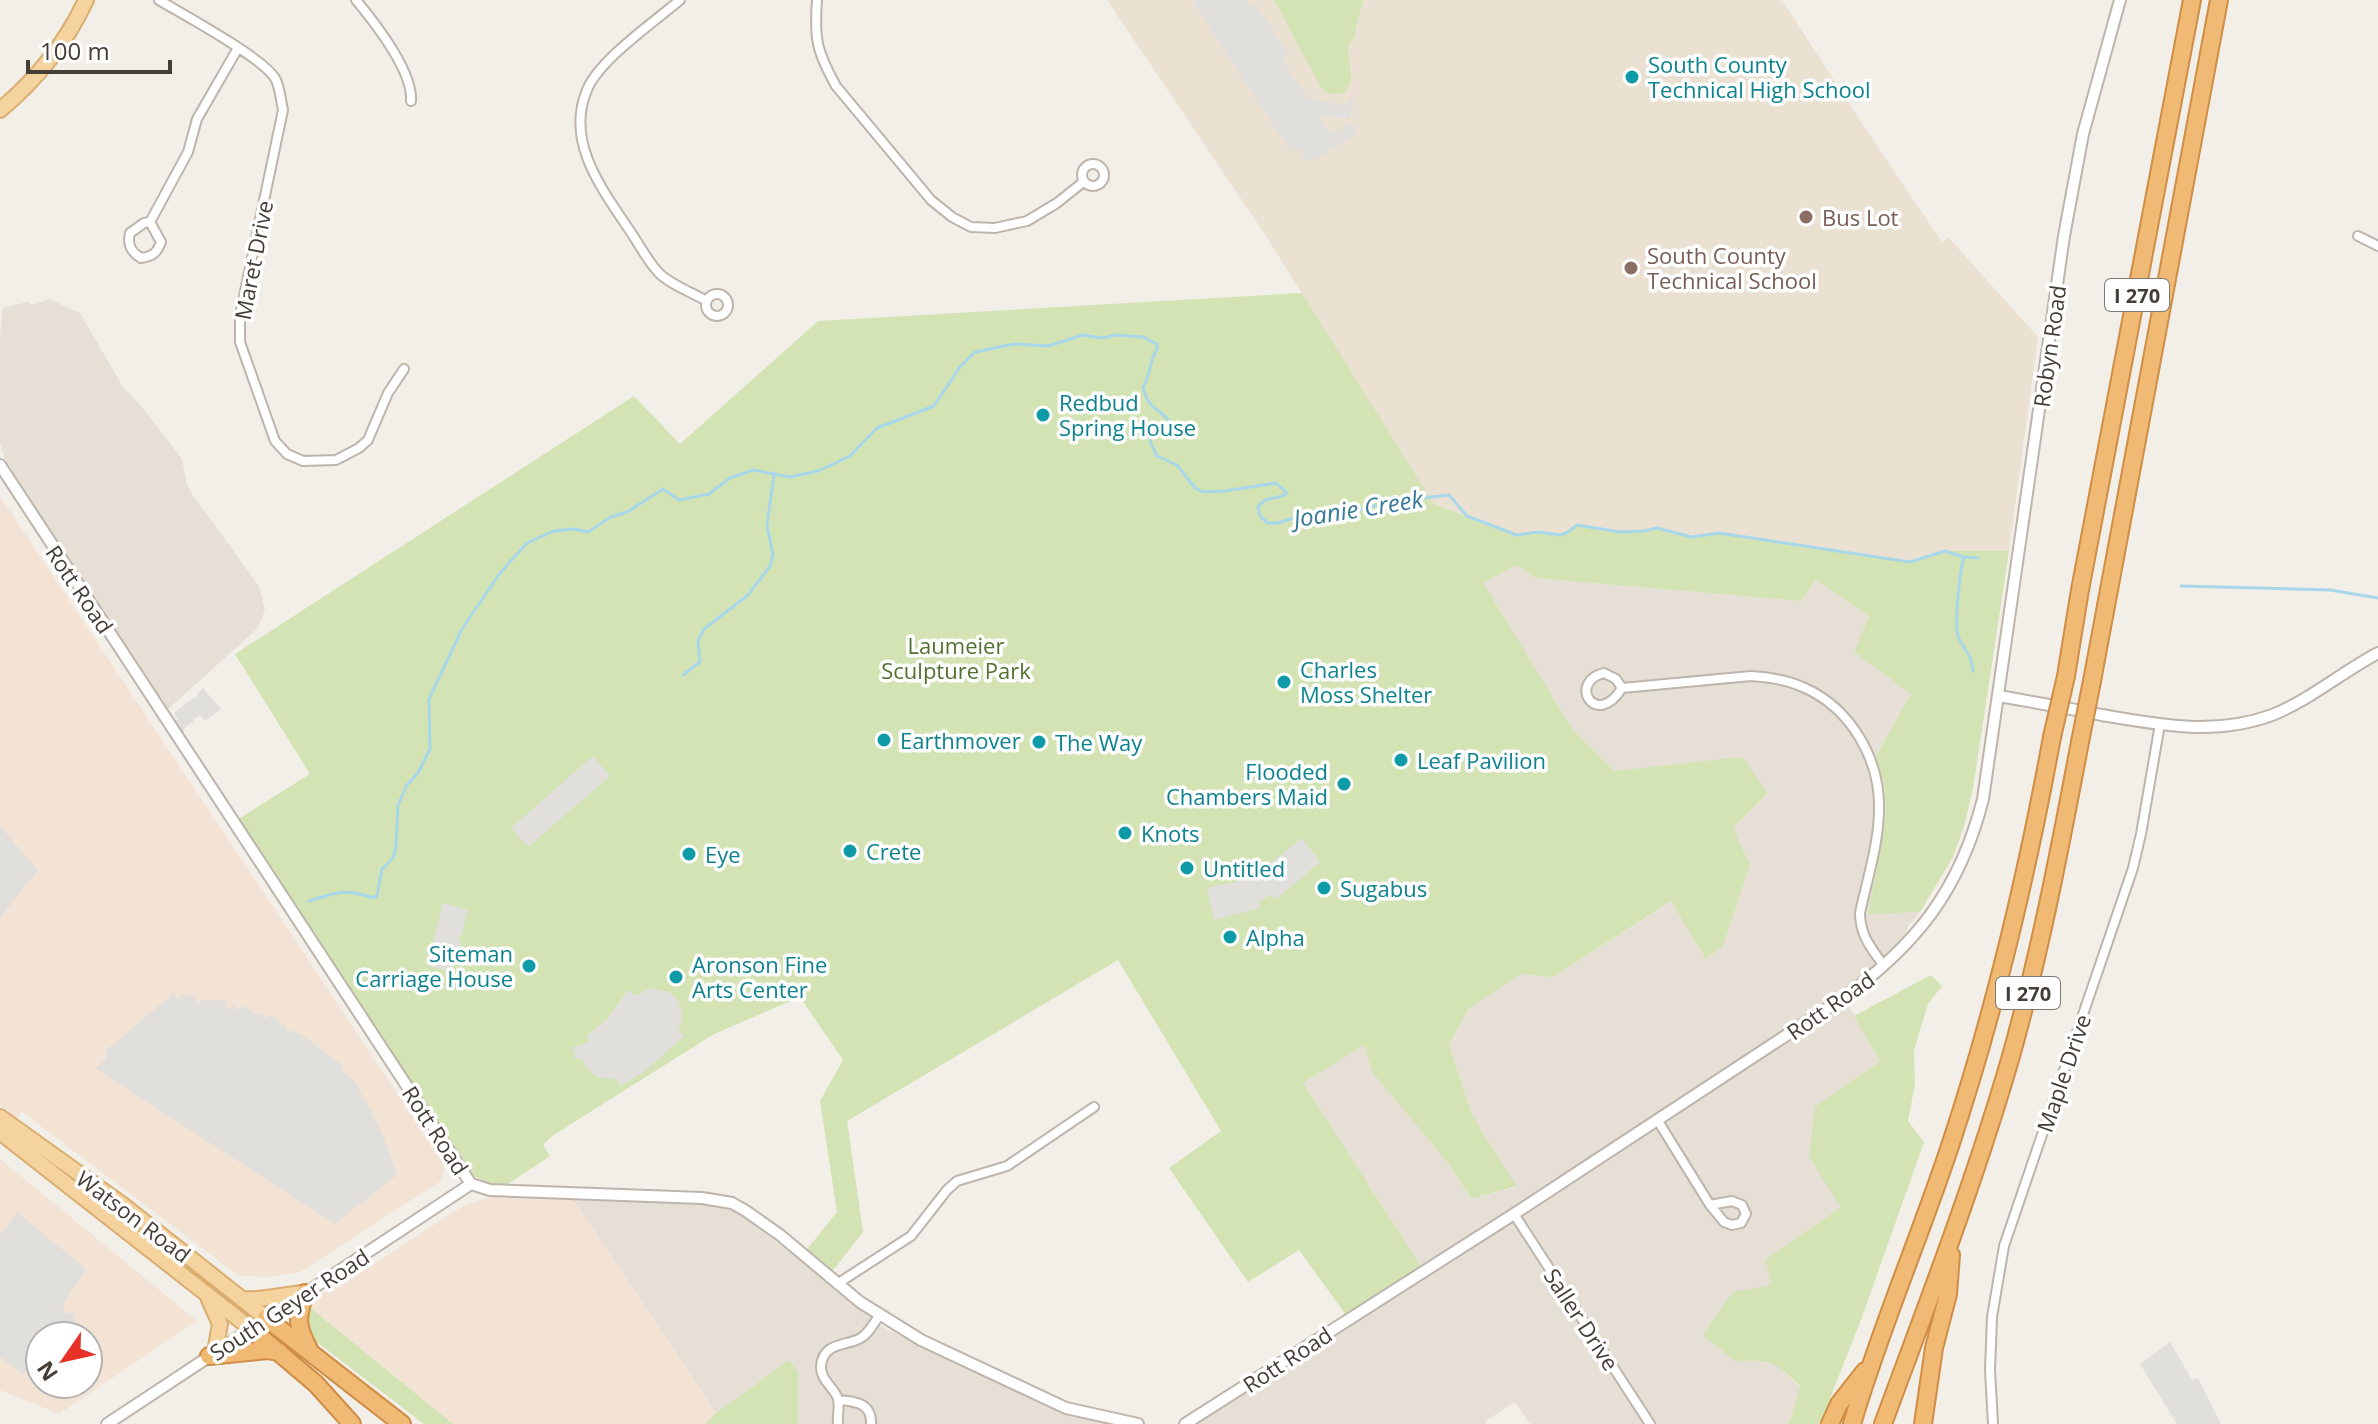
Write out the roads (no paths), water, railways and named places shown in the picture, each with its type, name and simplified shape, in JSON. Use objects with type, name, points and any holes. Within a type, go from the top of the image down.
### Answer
[{"type":"highway","name":"I 270","points":[[1852,1424],[1952,1142],[2019,906],[2066,676],[2192,0]]},
{"type":"highway","name":"I 270","points":[[1883,1424],[1992,1118],[2024,1008],[2049,903],[2219,0]]},
{"type":"highway","points":[[1923,1424],[1934,1348],[1948,1294],[1952,1237]]},
{"type":"highway","points":[[305,1293],[298,1318],[311,1354]]},
{"type":"highway","points":[[266,1318],[402,1424]]},
{"type":"highway","points":[[250,1328],[316,1384],[352,1424]]},
{"type":"highway","points":[[212,1354],[280,1352]]},
{"type":"highway","points":[[1830,1424],[1839,1404],[1873,1360]]},
{"type":"main road","points":[[0,110],[42,69],[69,34],[86,0]]},
{"type":"main road","name":"Watson Road","points":[[0,1117],[123,1205],[266,1318]]},
{"type":"main road","name":"Watson Road","points":[[0,1132],[250,1328]]},
{"type":"main road","points":[[206,1293],[220,1324],[212,1354]]},
{"type":"main road","points":[[242,1299],[305,1293]]},
{"type":"street","name":"Maret Drive","points":[[159,0],[238,48],[269,69],[275,78],[283,110],[239,329],[240,342],[275,441],[287,454],[303,461],[336,460],[351,454],[368,440],[388,393],[404,369]]},
{"type":"street","points":[[356,0],[408,78],[411,101]]},
{"type":"street","points":[[680,0],[616,54],[592,80],[586,91],[581,115],[581,141],[589,166],[657,271],[705,300]]},
{"type":"street","points":[[817,0],[816,41],[836,86],[931,200],[952,217],[971,227],[984,229],[1017,225],[1038,216],[1082,183]]},
{"type":"street","name":"Robyn Road","points":[[1999,696],[2068,210],[2083,134],[2120,0]]},
{"type":"street","points":[[150,222],[161,242],[153,255],[141,258],[130,247],[130,233],[150,222],[188,152],[197,119],[238,48]]},
{"type":"street","points":[[2358,236],[2378,246]]},
{"type":"street","name":"Rott Road","points":[[0,465],[471,1184],[490,1190],[720,1200],[739,1207],[763,1222],[879,1316],[921,1340],[1066,1408],[1138,1424]]},
{"type":"street","points":[[1999,696],[2188,728],[2217,727],[2268,716],[2309,696],[2378,653]]},
{"type":"street","points":[[1604,673],[1616,679],[1622,688],[1616,699],[1607,706],[1599,706],[1589,700],[1585,691],[1594,675],[1604,673]]},
{"type":"street","points":[[1622,688],[1751,676],[1770,677],[1812,692],[1844,717],[1864,746],[1875,774],[1878,819],[1860,925],[1864,938],[1884,966]]},
{"type":"street","name":"Rott Road","points":[[1185,1424],[1658,1121],[1787,1035],[1902,950],[1934,911],[1969,847],[1983,799],[1999,696]]},
{"type":"street","name":"Maple Drive","points":[[1993,1424],[1990,1370],[1992,1317],[2004,1246],[2133,868],[2160,724]]},
{"type":"street","points":[[837,1284],[911,1236],[957,1181],[1007,1166],[1094,1107]]},
{"type":"street","points":[[1658,1121],[1710,1205]]},
{"type":"street","name":"South Geyer Road","points":[[112,1421],[471,1184]]},
{"type":"street","name":"Saller Drive","points":[[1514,1214],[1650,1424]]},
{"type":"street","points":[[838,1424],[838,1400],[823,1378],[821,1366],[827,1351],[838,1344],[858,1340],[879,1316]]},
{"type":"street","points":[[838,1400],[855,1401],[865,1406],[871,1424]]},
{"type":"waterway","name":"Joanie Creek","points":[[309,901],[341,892],[377,896],[382,869],[393,858],[396,847],[398,805],[430,749],[429,699],[462,629],[500,573],[527,543],[554,531],[574,529],[588,532],[663,489],[679,500],[709,494],[730,478],[753,470],[790,477],[818,471],[850,456],[877,428],[934,406],[960,367],[975,352],[1014,344],[1048,346],[1083,335],[1143,337],[1157,344],[1143,387],[1148,401],[1172,425],[1158,435],[1150,434],[1157,456],[1177,465],[1195,488],[1203,492],[1276,483],[1287,493],[1265,500],[1258,507],[1260,516],[1268,523],[1278,523],[1315,511],[1364,509],[1387,502],[1449,495],[1467,516],[1517,535],[1538,532],[1561,535],[1577,525],[1620,532],[1657,528],[1692,537],[1719,533],[1910,562],[1945,551],[1978,558]]},
{"type":"waterway","points":[[683,675],[700,662],[698,641],[704,629],[748,595],[770,566],[773,555],[767,525],[774,475]]},
{"type":"waterway","points":[[1964,557],[1957,630],[1973,671]]},
{"type":"waterway","points":[[2181,586],[2330,590],[2378,598]]},
{"type":"place","name":"South County Technical High School","points":[[1632,77]]},
{"type":"place","name":"Bus Lot","points":[[1806,217]]},
{"type":"place","name":"South County Technical School","points":[[1631,268]]},
{"type":"place","name":"Redbud Spring House","points":[[1043,415]]},
{"type":"place","name":"Charles Moss Shelter","points":[[1284,682]]},
{"type":"place","name":"Earthmover","points":[[884,740]]},
{"type":"place","name":"The Way","points":[[1039,742]]},
{"type":"place","name":"Leaf Pavilion","points":[[1401,760]]},
{"type":"place","name":"Flooded Chambers Maid","points":[[1344,784]]},
{"type":"place","name":"Knots","points":[[1125,833]]},
{"type":"place","name":"Crete","points":[[850,851]]},
{"type":"place","name":"Eye","points":[[689,854]]},
{"type":"place","name":"Untitled","points":[[1187,868]]},
{"type":"place","name":"Sugabus","points":[[1324,888]]},
{"type":"place","name":"Alpha","points":[[1230,937]]},
{"type":"place","name":"Siteman Carriage House","points":[[529,966]]},
{"type":"place","name":"Aronson Fine Arts Center","points":[[676,977]]},
{"type":"park label","name":"Laumeier Sculpture Park","points":[[956,658]]}]
